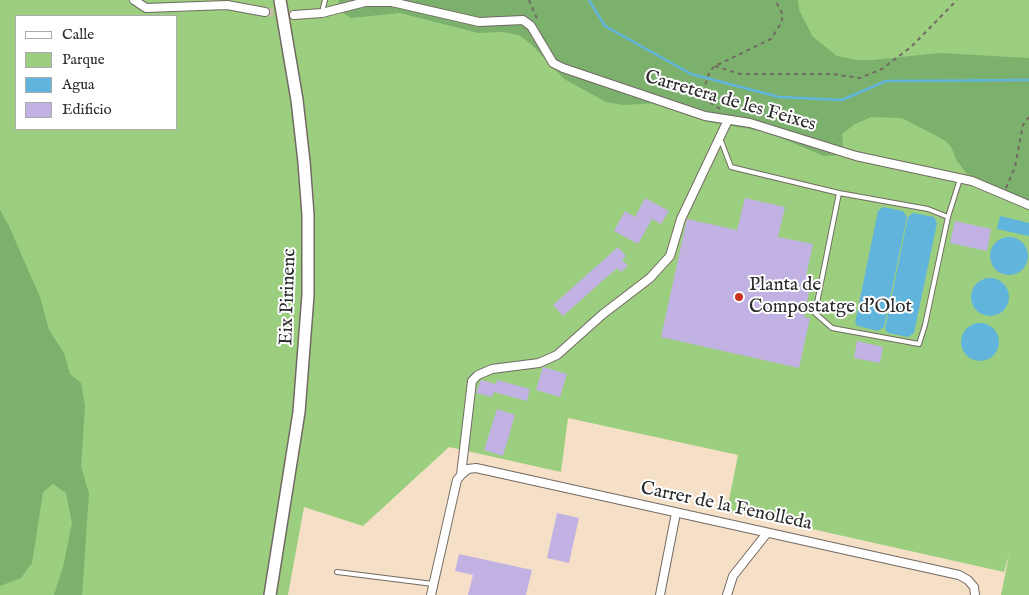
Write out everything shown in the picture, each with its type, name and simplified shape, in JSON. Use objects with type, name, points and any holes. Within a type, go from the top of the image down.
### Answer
[{"type":"main road","name":"Eix Pirinenc","points":[[270,595],[297,430],[308,295],[308,215],[304,162],[298,100],[280,0]]},
{"type":"street","points":[[134,0],[146,8],[227,5],[265,12]]},
{"type":"street","name":"Carretera de les Feixes","points":[[294,15],[322,13],[365,2],[392,2],[479,22],[523,20],[531,26],[557,65],[675,106],[790,134],[856,156],[960,178],[1029,205]]},
{"type":"street","points":[[431,595],[457,480],[461,475],[472,381],[478,375],[492,370],[539,363],[557,355],[603,314],[650,278],[670,256],[681,219],[728,120]]},
{"type":"street","name":"Carrer de la Fenolleda","points":[[461,475],[468,469],[476,468],[959,575],[968,580],[974,587],[975,595]]},
{"type":"street","points":[[660,595],[676,513]]},
{"type":"street","points":[[727,595],[733,576],[767,533]]},
{"type":"lane","points":[[322,13],[325,0]]},
{"type":"lane","points":[[720,138],[731,167],[840,193],[928,209],[948,217]]},
{"type":"lane","points":[[840,193],[815,313],[832,328],[919,344],[925,325],[948,217],[960,178]]},
{"type":"lane","points":[[336,572],[433,584]]},
{"type":"path","points":[[723,110],[708,101],[704,88],[710,71],[715,66],[771,39],[781,23],[783,15],[775,0]]},
{"type":"path","points":[[715,66],[740,74],[832,74],[860,78],[882,69],[911,47],[957,0]]},
{"type":"path","points":[[1002,194],[1015,167],[1023,124],[1029,117]]},
{"type":"green space","points":[[0,0],[1029,0],[1029,595],[1001,595],[1009,555],[1004,572],[727,510],[738,455],[568,418],[561,472],[449,447],[363,526],[304,507],[288,595],[0,595]]},
{"type":"green space","points":[[339,0],[798,0],[799,10],[813,37],[837,56],[856,60],[873,60],[939,53],[1029,58],[1029,200],[967,174],[946,141],[902,118],[871,117],[855,124],[842,134],[843,148],[838,155],[824,156],[767,132],[708,122],[657,103],[623,105],[606,102],[564,79],[531,44],[519,35],[502,32],[478,33],[400,13],[351,18],[338,10]]},
{"type":"green space","points":[[0,210],[40,297],[49,330],[64,353],[70,374],[81,383],[85,406],[81,466],[89,494],[82,595],[54,595],[63,567],[72,523],[66,493],[53,484],[43,492],[32,563],[21,578],[0,586]]},
{"type":"water","points":[[883,207],[903,211],[907,217],[884,327],[878,331],[858,326],[855,323],[878,211]]},
{"type":"water","points":[[913,213],[934,217],[937,223],[914,333],[908,337],[888,333],[885,329],[908,217]]},
{"type":"water","points":[[1000,216],[1029,223],[1029,236],[997,229]]},
{"type":"water","points":[[1009,237],[1022,243],[1028,256],[1022,269],[1009,275],[996,269],[990,256],[996,243]]},
{"type":"water","points":[[990,278],[1003,284],[1009,297],[1003,310],[990,316],[977,310],[971,297],[977,284]]},
{"type":"water","points":[[980,323],[993,329],[999,342],[993,355],[980,361],[967,355],[961,342],[967,329]]},
{"type":"building","points":[[645,198],[669,211],[661,224],[652,219],[638,244],[614,231],[625,211],[635,217]]},
{"type":"building","name":"Planta de Compostatge d'Olot","points":[[745,198],[785,207],[778,237],[813,244],[806,276],[812,277],[804,317],[810,318],[799,368],[661,337],[687,219],[737,230]]},
{"type":"building","points":[[955,221],[991,229],[987,251],[950,243]]},
{"type":"building","points":[[618,247],[626,256],[622,260],[628,266],[621,272],[617,268],[563,316],[553,305]]},
{"type":"building","points":[[857,341],[883,347],[880,363],[854,358]]},
{"type":"building","points":[[543,367],[567,374],[560,397],[536,390]]},
{"type":"building","points":[[481,380],[496,384],[497,380],[530,389],[527,401],[494,392],[492,397],[476,393]]},
{"type":"building","points":[[497,409],[515,415],[503,456],[484,450]]},
{"type":"building","points":[[557,513],[579,518],[569,563],[547,558]]},
{"type":"building","points":[[459,554],[532,570],[526,595],[468,595],[473,575],[455,571]]},
{"type":"waterway","points":[[589,0],[605,26],[691,74],[779,97],[842,100],[886,81],[1029,80]]},
{"type":"tunnel","points":[[265,12],[294,15]]},
{"type":"place","name":"Planta de Compostatge d'Olot","points":[[739,297]]}]
